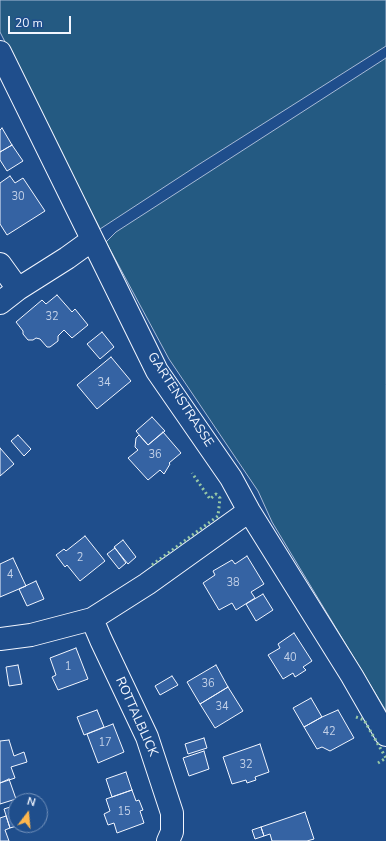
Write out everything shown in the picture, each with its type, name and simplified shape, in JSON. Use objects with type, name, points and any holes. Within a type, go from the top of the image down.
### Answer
[{"type":"street","name":"GARTENSTRASSE","points":[[0,52],[157,371],[231,478],[248,511],[352,676],[386,734]]},
{"type":"street","points":[[0,303],[18,289],[67,258],[92,240]]},
{"type":"street","points":[[0,264],[18,289]]},
{"type":"street","points":[[0,639],[31,636],[92,619],[147,584],[248,511]]},
{"type":"street","name":"ROTTALBLICK","points":[[92,619],[100,640],[147,737],[172,813],[172,832],[168,841]]},
{"type":"shaded area","points":[[0,0],[386,0],[386,46],[100,229],[0,32]]},
{"type":"shaded area","points":[[386,58],[386,711],[272,522],[258,491],[169,359],[106,242],[116,232]]},
{"type":"building","points":[[2,128],[12,145],[0,152],[0,130]]},
{"type":"building","points":[[12,145],[23,161],[7,171],[0,160],[0,152]]},
{"type":"building","points":[[10,176],[15,183],[23,178],[45,211],[7,235],[0,224],[0,183]]},
{"type":"building","points":[[57,295],[72,312],[75,309],[88,325],[72,338],[64,330],[58,336],[58,341],[50,347],[47,347],[40,339],[36,338],[33,340],[28,340],[16,322],[42,300],[46,304]]},
{"type":"building","points":[[102,332],[114,347],[100,359],[87,344]]},
{"type":"building","points":[[111,357],[131,381],[97,409],[77,385]]},
{"type":"building","points":[[152,417],[165,431],[148,445],[136,431]]},
{"type":"building","points":[[163,432],[181,453],[169,463],[170,464],[164,474],[160,470],[148,480],[128,458],[138,450],[135,447],[136,438],[139,435],[148,445]]},
{"type":"building","points":[[18,435],[31,449],[24,456],[11,441]]},
{"type":"building","points":[[0,448],[14,464],[0,476]]},
{"type":"building","points":[[85,536],[105,561],[80,581],[67,565],[65,567],[56,555],[64,549],[66,551]]},
{"type":"building","points":[[123,540],[136,557],[128,564],[114,547]]},
{"type":"building","points":[[115,548],[126,563],[119,569],[107,554]]},
{"type":"building","points":[[247,556],[264,584],[251,592],[255,598],[236,610],[232,603],[219,610],[203,583],[215,575],[213,571],[232,560],[235,564]]},
{"type":"building","points":[[13,558],[26,586],[0,597],[0,564]]},
{"type":"building","points":[[36,581],[44,599],[27,606],[19,589]]},
{"type":"building","points":[[263,594],[273,610],[256,621],[246,604]]},
{"type":"building","points":[[294,633],[312,661],[303,667],[306,670],[295,677],[293,673],[283,679],[268,655],[280,648],[278,644]]},
{"type":"building","points":[[76,648],[88,679],[58,690],[52,677],[56,675],[50,658]]},
{"type":"building","points":[[18,665],[22,684],[9,686],[6,667]]},
{"type":"building","points":[[216,665],[228,687],[200,704],[187,682]]},
{"type":"building","points":[[172,676],[178,685],[160,695],[155,686]]},
{"type":"building","points":[[228,687],[243,711],[215,728],[200,704]]},
{"type":"building","points":[[311,698],[322,717],[304,727],[293,708]]},
{"type":"building","points":[[97,710],[104,727],[84,735],[77,717]]},
{"type":"building","points":[[338,710],[354,738],[330,751],[322,747],[317,749],[304,727]]},
{"type":"building","points":[[113,724],[124,752],[98,763],[87,734]]},
{"type":"building","points":[[204,738],[207,748],[188,754],[185,744]]},
{"type":"building","points":[[9,740],[14,756],[24,752],[27,762],[11,767],[15,778],[0,783],[0,741]]},
{"type":"building","points":[[260,744],[269,772],[255,777],[256,780],[247,783],[246,780],[232,784],[223,757]]},
{"type":"building","points":[[204,751],[209,769],[189,776],[183,758]]},
{"type":"building","points":[[126,772],[132,790],[112,797],[106,779]]},
{"type":"building","points":[[9,779],[14,793],[8,793],[8,802],[0,804],[0,783]]},
{"type":"building","points":[[132,790],[136,801],[139,800],[143,810],[140,811],[144,823],[117,833],[114,823],[108,825],[104,814],[110,811],[106,799]]},
{"type":"building","points":[[8,808],[8,822],[4,809]]},
{"type":"building","points":[[305,812],[314,839],[307,841],[272,841],[270,834],[264,836],[261,827]]},
{"type":"building","points":[[6,816],[8,829],[5,830],[9,841],[0,841],[0,818]]},
{"type":"building","points":[[261,827],[264,836],[255,839],[252,830]]},
{"type":"hedge","points":[[152,565],[218,516],[220,498],[216,494],[210,499],[192,473]]},
{"type":"hedge","points":[[356,717],[364,720],[386,758],[378,763]]}]
